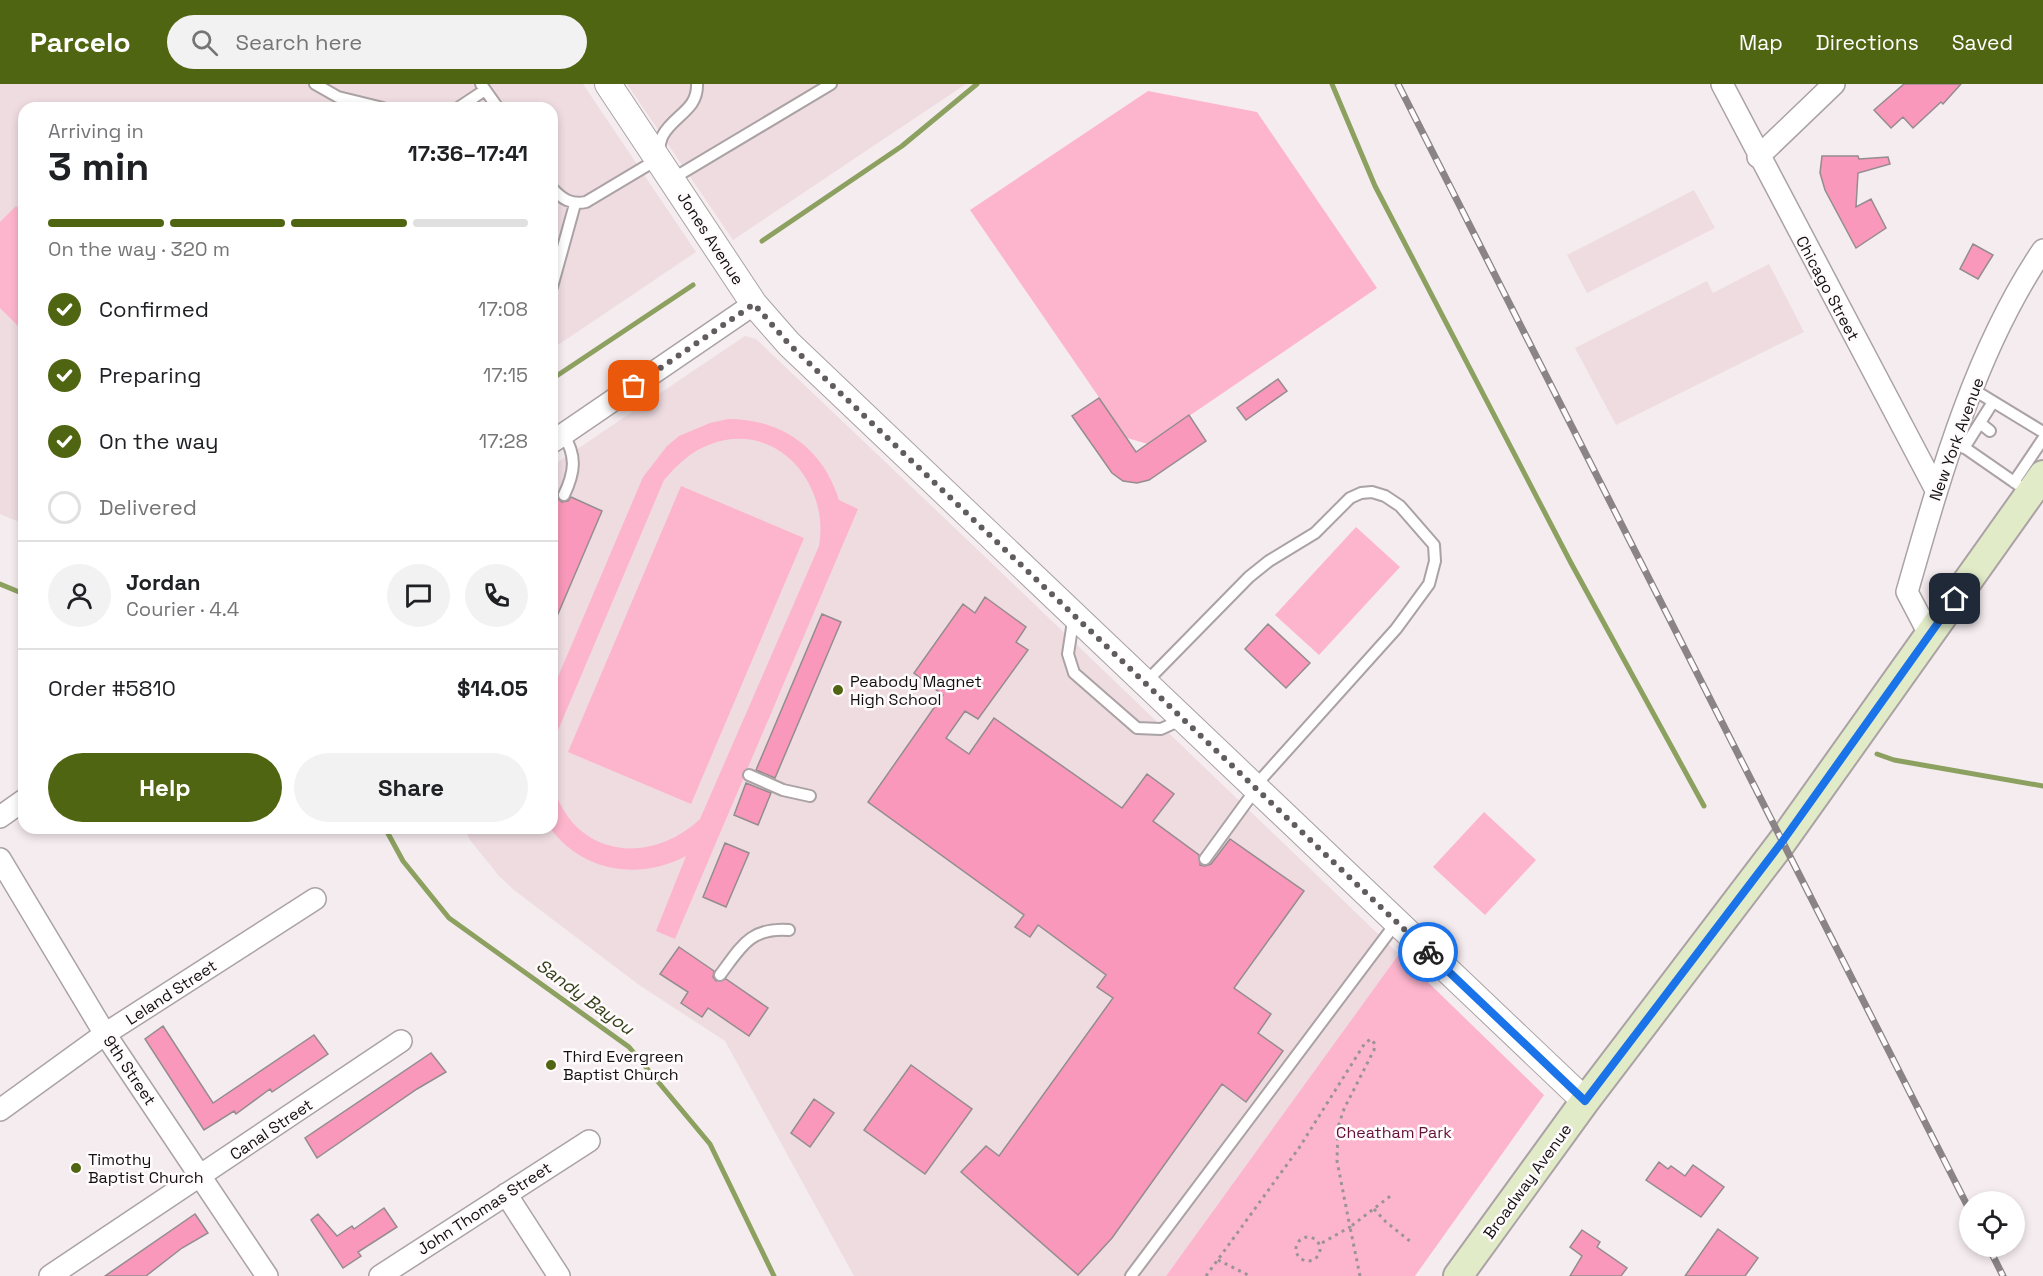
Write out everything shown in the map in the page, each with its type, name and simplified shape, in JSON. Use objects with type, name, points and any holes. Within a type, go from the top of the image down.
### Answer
[{"type":"main road","name":"Broadway Avenue","points":[[1458,1276],[1585,1101],[1782,842],[1929,634],[2028,472]]},
{"type":"street","name":"Jones Avenue","points":[[608,84],[754,304],[789,344],[1585,1101]]},
{"type":"street","name":"Chicago Street","points":[[1722,84],[1758,157],[1936,490]]},
{"type":"street","points":[[1758,157],[1834,84]]},
{"type":"street","name":"New York Avenue","points":[[1929,634],[1908,592],[1936,490],[1959,445],[1974,390],[1990,348],[2018,288],[2043,250]]},
{"type":"street","points":[[558,438],[754,304]]},
{"type":"street","points":[[0,817],[18,804]]},
{"type":"street","name":"9th Street","points":[[0,859],[105,1034],[267,1276]]},
{"type":"street","name":"Leland Street","points":[[0,1110],[105,1034],[315,899]]},
{"type":"street","name":"Canal Street","points":[[50,1276],[401,1041]]},
{"type":"street","name":"John Thomas Street","points":[[380,1276],[589,1141]]},
{"type":"street","points":[[506,1194],[559,1276]]},
{"type":"lane","points":[[315,84],[338,97],[358,102]]},
{"type":"lane","points":[[665,169],[661,138],[667,128],[689,110],[695,100],[697,84]]},
{"type":"lane","points":[[558,194],[575,204],[586,202],[665,169],[831,84]]},
{"type":"lane","points":[[465,102],[483,87],[494,102]]},
{"type":"lane","points":[[558,265],[575,204]]},
{"type":"lane","points":[[1974,390],[2043,432]]},
{"type":"lane","points":[[1993,402],[1980,423],[1959,445],[2028,472],[2043,439]]},
{"type":"lane","points":[[1980,423],[1990,430]]},
{"type":"lane","points":[[558,438],[575,459],[564,495]]},
{"type":"lane","points":[[1145,683],[1249,577],[1269,561],[1315,532],[1350,498],[1361,493],[1372,492],[1385,496],[1400,506],[1434,545],[1435,561],[1429,585],[1396,629],[1255,788],[1205,859]]},
{"type":"lane","points":[[1074,615],[1068,654],[1074,673],[1137,728],[1161,729],[1183,719]]},
{"type":"lane","points":[[749,775],[788,791],[810,796]]},
{"type":"lane","points":[[1131,1276],[1397,922]]},
{"type":"lane","points":[[720,975],[747,941],[759,932],[772,929],[789,930]]},
{"type":"path","points":[[1206,1276],[1299,1148],[1365,1043],[1371,1039],[1375,1044],[1374,1050],[1344,1109],[1336,1145],[1360,1276]]},
{"type":"path","points":[[1320,1244],[1350,1227],[1393,1194]]},
{"type":"path","points":[[1374,1209],[1411,1242]]},
{"type":"path","points":[[1303,1238],[1315,1238],[1320,1244],[1320,1252],[1312,1260],[1301,1258],[1297,1252],[1297,1244],[1303,1238]]},
{"type":"path","points":[[1218,1260],[1250,1276]]},
{"type":"shaded area","points":[[0,84],[583,84],[696,252],[558,345],[558,102],[18,102],[18,522],[0,514]]},
{"type":"shaded area","points":[[627,84],[966,84],[733,240]]},
{"type":"shaded area","points":[[1694,190],[1715,228],[1587,293],[1567,255]]},
{"type":"shaded area","points":[[1769,264],[1804,332],[1616,425],[1575,348],[1707,281],[1713,293]]},
{"type":"shaded area","name":"Peabody Magnet High School","points":[[745,336],[756,339],[1399,954],[1166,1276],[854,1276],[725,1041],[639,985],[514,890],[499,876],[470,840],[467,834],[558,834],[558,462]]},
{"type":"green space","points":[[1148,91],[1257,112],[1377,288],[1148,444],[1127,438],[970,210]]},
{"type":"green space","points":[[16,206],[18,208],[18,326],[0,308],[0,222]]},
{"type":"green space","points":[[728,419],[748,420],[783,431],[798,440],[822,465],[839,500],[858,509],[675,939],[656,931],[686,856],[668,864],[631,870],[595,863],[578,854],[555,834],[558,834],[558,798],[561,806],[575,825],[593,839],[613,846],[635,848],[657,844],[679,835],[700,819],[819,546],[820,523],[816,501],[807,480],[794,463],[777,449],[757,441],[735,439],[704,447],[680,463],[664,480],[558,730],[558,677],[643,477],[667,446],[679,436],[710,423]]},
{"type":"green space","points":[[681,486],[804,538],[691,804],[568,752]]},
{"type":"green space","points":[[1356,527],[1400,567],[1319,655],[1275,615]]},
{"type":"green space","points":[[1484,812],[1536,860],[1485,915],[1433,867]]},
{"type":"green space","name":"Cheatham Park","points":[[1399,954],[1544,1095],[1415,1276],[1166,1276]]},
{"type":"building","points":[[1904,84],[1961,84],[1943,104],[1941,102],[1913,128],[1903,117],[1891,128],[1874,110]]},
{"type":"building","points":[[1822,156],[1858,156],[1859,159],[1888,157],[1890,164],[1858,173],[1856,207],[1871,199],[1886,228],[1856,248],[1825,190],[1820,173]]},
{"type":"building","points":[[1973,244],[1993,255],[1978,279],[1960,269]]},
{"type":"building","points":[[1278,379],[1287,391],[1246,420],[1237,408]]},
{"type":"building","points":[[1099,398],[1136,452],[1189,415],[1206,441],[1149,480],[1137,483],[1123,481],[1112,473],[1072,416]]},
{"type":"building","points":[[571,497],[602,511],[558,614],[558,499],[562,502],[568,501]]},
{"type":"building","name":"Peabody Magnet High School","points":[[985,597],[1026,627],[1016,642],[1028,650],[978,719],[965,711],[946,738],[969,754],[994,718],[1122,808],[1147,774],[1174,794],[1153,821],[1199,855],[1200,865],[1211,864],[1230,839],[1304,891],[1234,988],[1271,1014],[1258,1033],[1283,1051],[1246,1102],[1222,1084],[1112,1238],[1078,1275],[961,1172],[986,1146],[999,1156],[1113,998],[1097,987],[1106,975],[1038,925],[1030,937],[1015,927],[1024,915],[868,802],[943,695],[914,673],[963,604],[975,613]]},
{"type":"building","points":[[822,614],[841,622],[775,778],[756,770]]},
{"type":"building","points":[[1268,624],[1310,663],[1286,688],[1245,649]]},
{"type":"building","points":[[746,783],[771,793],[758,825],[734,815]]},
{"type":"building","points":[[725,843],[749,853],[726,907],[703,897]]},
{"type":"building","points":[[679,947],[714,971],[713,977],[716,981],[726,979],[768,1008],[749,1036],[708,1008],[702,1017],[681,1003],[688,992],[660,974]]},
{"type":"building","points":[[163,1026],[213,1103],[314,1035],[328,1054],[272,1092],[270,1089],[236,1114],[234,1111],[204,1130],[145,1039]]},
{"type":"building","points":[[431,1053],[446,1072],[417,1089],[317,1158],[305,1138]]},
{"type":"building","points":[[911,1065],[972,1109],[925,1174],[864,1130]]},
{"type":"building","points":[[814,1099],[834,1113],[810,1147],[791,1133]]},
{"type":"building","points":[[1659,1162],[1668,1169],[1671,1166],[1685,1176],[1693,1165],[1724,1187],[1701,1217],[1646,1180]]},
{"type":"building","points":[[384,1208],[397,1227],[358,1252],[361,1256],[343,1268],[311,1220],[318,1214],[337,1236],[352,1226],[354,1229]]},
{"type":"building","points":[[195,1214],[208,1233],[182,1248],[146,1276],[105,1276]]},
{"type":"building","points":[[1718,1229],[1758,1258],[1745,1276],[1685,1276]]},
{"type":"building","points":[[1582,1230],[1600,1242],[1597,1247],[1627,1268],[1621,1276],[1570,1276],[1582,1256],[1570,1247]]},
{"type":"waterway","points":[[762,241],[902,146],[977,84]]},
{"type":"waterway","points":[[1332,84],[1375,186],[1571,563],[1704,806]]},
{"type":"waterway","points":[[558,375],[693,285]]},
{"type":"waterway","name":"Sandy Bayou","points":[[0,584],[18,592]]},
{"type":"waterway","points":[[1877,754],[1894,760],[2043,786]]},
{"type":"waterway","name":"Sandy Bayou","points":[[388,834],[403,861],[449,918],[629,1047],[710,1144],[774,1276]]},
{"type":"railway","points":[[1398,84],[1960,1191]]},
{"type":"railway","points":[[1994,1257],[2003,1276]]},
{"type":"way so far","points":[[634,386],[754,304],[789,344],[1428,952]]},
{"type":"place","name":"Peabody Magnet High School","points":[[838,690]]},
{"type":"place","name":"Third Evergreen Baptist Church","points":[[551,1065]]},
{"type":"place","name":"Timothy Baptist Church","points":[[76,1168]]},
{"type":"route","points":[[1428,952],[1585,1101],[1782,842],[1955,599]]}]
